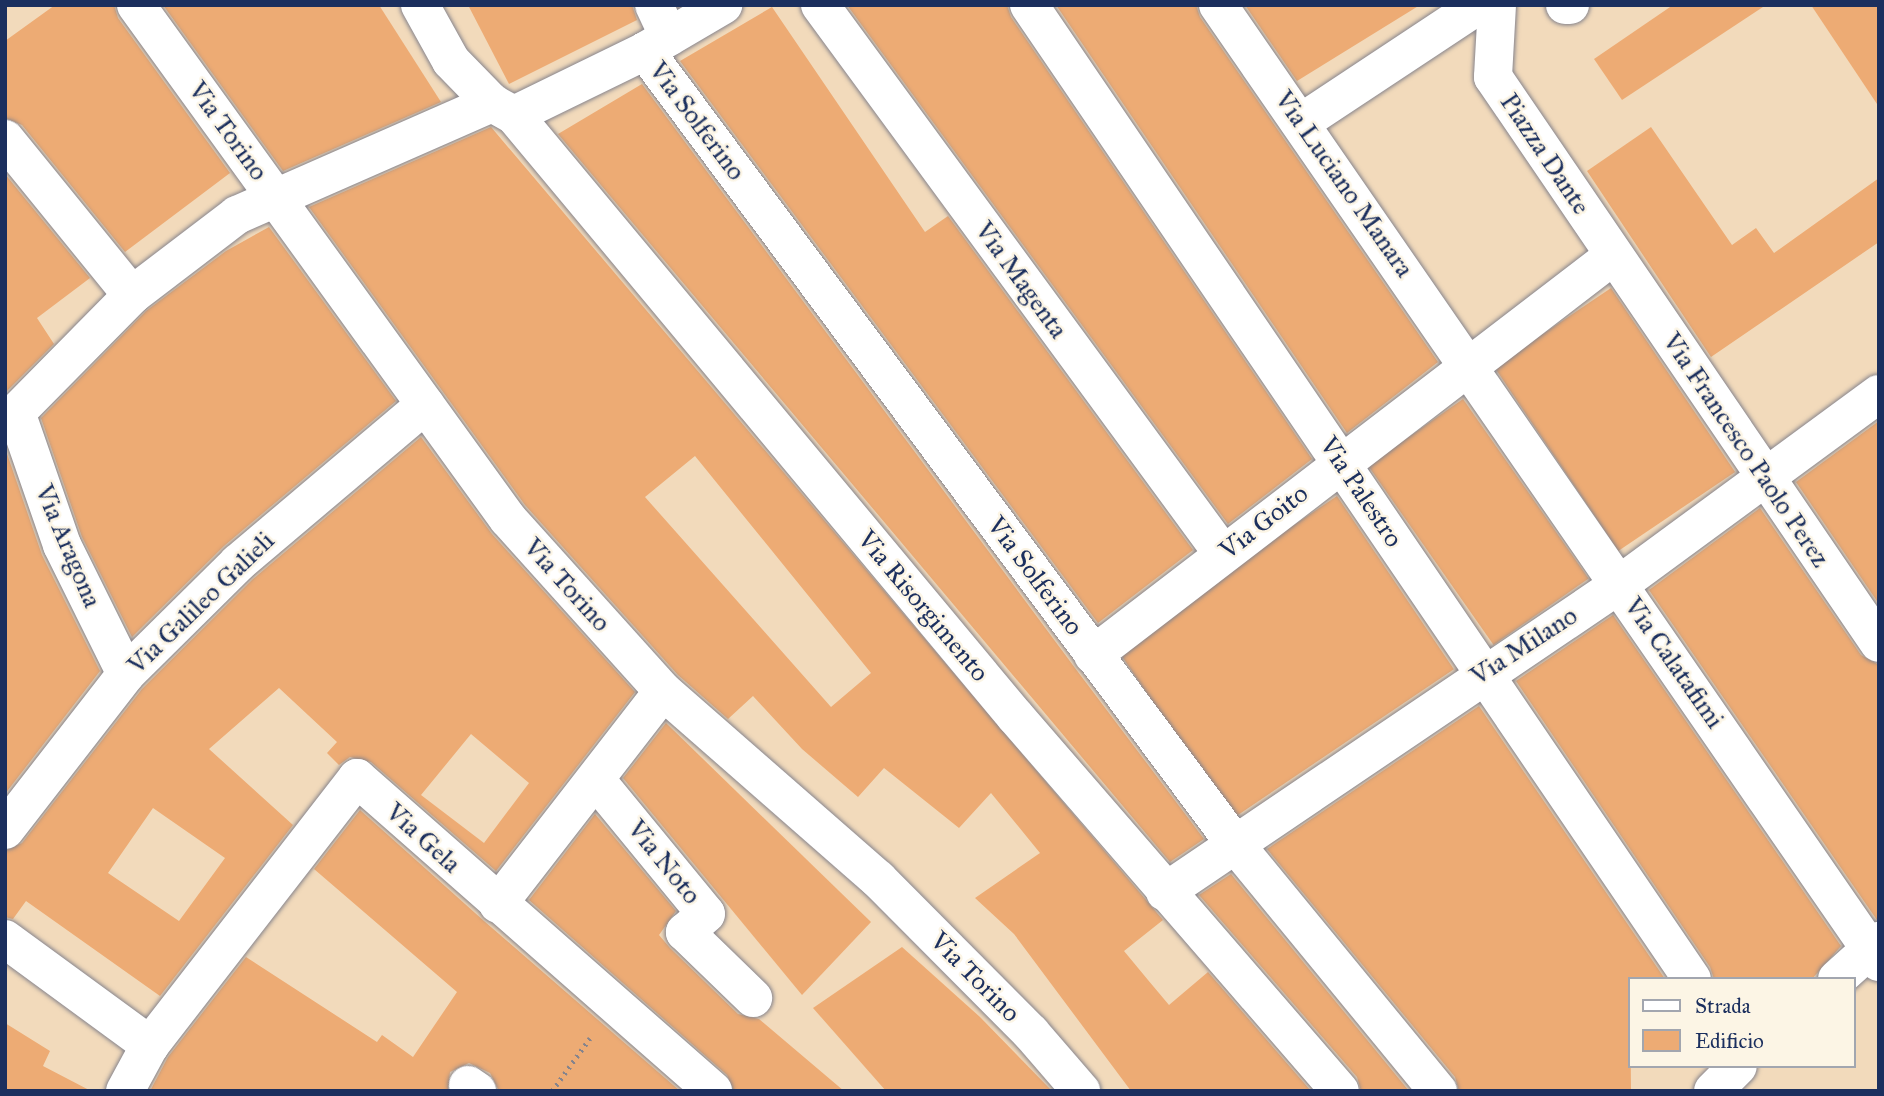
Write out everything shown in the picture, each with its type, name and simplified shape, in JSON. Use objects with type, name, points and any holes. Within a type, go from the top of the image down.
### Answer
[{"type":"street","name":"Via Torino","points":[[136,5],[508,519],[663,691],[878,879],[1031,1033],[1081,1091]]},
{"type":"street","name":"Via Risorgimento","points":[[420,5],[451,61],[503,109],[1165,892],[1340,1091]]},
{"type":"street","points":[[11,420],[132,295],[237,215],[503,109],[656,31],[723,5]]},
{"type":"street","name":"Via Magenta","points":[[820,5],[1223,554]]},
{"type":"street","name":"Via Palestro","points":[[1029,5],[1691,977]]},
{"type":"street","name":"Via Luciano Manara","points":[[1218,5],[1470,364]]},
{"type":"street","points":[[1302,122],[1479,5]]},
{"type":"street","name":"Piazza Dante","points":[[1497,5],[1493,77],[1614,256]]},
{"type":"street","points":[[1565,5],[1570,5]]},
{"type":"street","name":"Via Solferino","points":[[656,31],[1093,655],[1235,844],[1438,1091]]},
{"type":"street","points":[[5,139],[132,295]]},
{"type":"street","name":"Via Goito","points":[[1093,655],[1340,462],[1614,256]]},
{"type":"street","name":"Via Francesco Paolo Perez","points":[[1614,256],[1763,478],[1879,643]]},
{"type":"street","name":"Via Calatafimi","points":[[1470,364],[1876,950]]},
{"type":"street","name":"Via Milano","points":[[1165,892],[1484,672],[1620,584],[1879,394]]},
{"type":"street","name":"Via Galileo Galieli","points":[[5,830],[126,674],[238,563],[425,405]]},
{"type":"street","name":"Via Aragona","points":[[11,420],[62,545],[126,674]]},
{"type":"street","points":[[498,904],[663,691]]},
{"type":"street","name":"Via Gela","points":[[150,1045],[357,778],[614,1007],[713,1091]]},
{"type":"street","name":"Via Noto","points":[[596,780],[706,914],[685,932],[753,998]]},
{"type":"street","points":[[5,939],[150,1045],[125,1091]]},
{"type":"street","points":[[1840,977],[1876,950]]},
{"type":"street","points":[[1713,1091],[1736,1068]]},
{"type":"path","points":[[552,1091],[614,1007]]},
{"type":"building","points":[[55,5],[114,5],[118,18],[230,173],[125,252],[22,125],[5,118],[5,41]]},
{"type":"building","points":[[163,5],[379,5],[441,102],[283,171]]},
{"type":"building","points":[[468,5],[632,5],[637,20],[509,84]]},
{"type":"building","points":[[847,5],[1007,5],[1011,17],[1312,459],[1228,524]]},
{"type":"building","points":[[1056,5],[1196,5],[1200,17],[1438,362],[1347,433]]},
{"type":"building","points":[[1245,5],[1420,5],[1297,81]]},
{"type":"building","points":[[1673,5],[1766,5],[1622,100],[1594,59]]},
{"type":"building","points":[[1811,5],[1879,5],[1879,107]]},
{"type":"building","points":[[772,7],[925,232],[948,216],[1193,550],[1098,623],[680,61]]},
{"type":"building","points":[[642,84],[1204,839],[1170,862],[558,134]]},
{"type":"building","points":[[491,127],[1163,920],[1124,951],[1169,1005],[1208,972],[1311,1091],[1131,1091],[1014,934],[975,898],[1040,853],[991,793],[959,828],[884,768],[858,797],[802,749],[753,696],[728,719],[678,675],[525,505],[309,207]],"holes":[[[695,456],[871,673],[831,707],[645,497]]]},
{"type":"building","points":[[1651,127],[1732,245],[1756,228],[1774,253],[1879,178],[1879,242],[1711,357],[1587,171]]},
{"type":"building","points":[[5,174],[90,278],[37,318],[54,344],[5,393]]},
{"type":"building","points":[[269,227],[396,401],[224,546],[132,637],[82,537],[41,418],[146,311],[226,251]]},
{"type":"building","points":[[1611,288],[1735,472],[1618,551],[1494,367]]},
{"type":"building","points":[[1463,399],[1589,578],[1494,645],[1368,466]]},
{"type":"building","points":[[1879,421],[1879,604],[1796,482]]},
{"type":"building","points":[[421,437],[492,534],[635,692],[496,871],[371,762],[350,757],[339,765],[327,753],[337,742],[279,688],[209,749],[293,825],[160,996],[26,901],[13,919],[5,917],[5,851],[22,843],[142,689],[253,579]],"holes":[[[471,734],[529,783],[484,843],[421,795]],[[153,808],[225,858],[179,921],[108,873]]]},
{"type":"building","points":[[5,448],[42,555],[100,671],[5,794]]},
{"type":"building","points":[[1337,496],[1454,669],[1232,819],[1115,646]]},
{"type":"building","points":[[1760,508],[1861,655],[1879,665],[1877,920],[1649,590]]},
{"type":"building","points":[[1613,615],[1841,946],[1814,977],[1713,977],[1710,967],[1516,681]]},
{"type":"building","points":[[1479,706],[1664,977],[1629,977],[1631,1091],[1459,1091],[1455,1077],[1267,849]]},
{"type":"building","points":[[666,723],[871,922],[802,995],[623,778]]},
{"type":"building","points":[[360,810],[680,1091],[499,1091],[490,1073],[469,1063],[450,1072],[448,1091],[150,1091],[168,1057],[246,957],[377,1042],[382,1035],[413,1057],[457,992],[314,869]]},
{"type":"building","points":[[595,814],[676,911],[659,935],[670,948],[738,1014],[759,1019],[844,1091],[734,1091],[727,1075],[529,900]]},
{"type":"building","points":[[1231,874],[1409,1091],[1361,1091],[1357,1077],[1199,895]]},
{"type":"building","points":[[902,947],[980,1017],[1052,1091],[886,1091],[813,1008]]},
{"type":"building","points":[[5,1023],[50,1051],[43,1066],[91,1091],[5,1091]]}]
